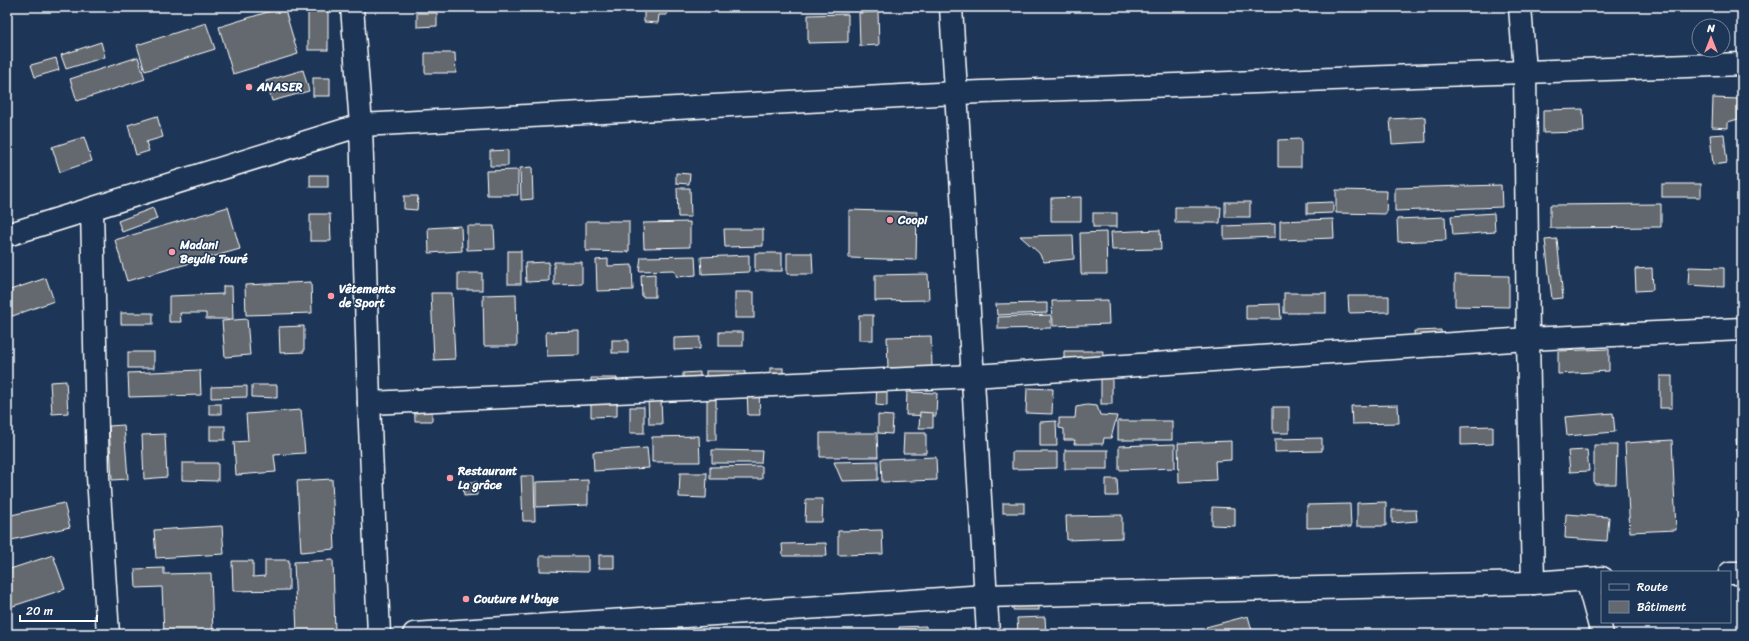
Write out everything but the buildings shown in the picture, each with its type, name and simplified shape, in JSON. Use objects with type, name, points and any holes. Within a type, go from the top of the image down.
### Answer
[{"type":"street","points":[[352,7],[361,125],[369,403],[379,634]]},
{"type":"street","points":[[951,7],[988,634]]},
{"type":"street","points":[[1520,7],[1525,71],[1528,339],[1534,583]]},
{"type":"street","points":[[9,229],[92,209],[361,125],[956,93],[1742,64]]},
{"type":"street","points":[[92,209],[98,476],[108,634]]},
{"type":"street","points":[[369,403],[973,376],[1528,339],[1742,330]]},
{"type":"street","points":[[1731,573],[1742,573]]},
{"type":"street","points":[[414,634],[986,596],[1534,583],[1594,578],[1602,634]]},
{"type":"place","name":"ANASER","points":[[249,87]]},
{"type":"place","name":"Coopi","points":[[890,220]]},
{"type":"place","name":"Madani Beydie Touré","points":[[172,252]]},
{"type":"place","name":"Vêtements de Sport","points":[[331,296]]},
{"type":"place","name":"Restaurant La grâce","points":[[450,478]]},
{"type":"place","name":"Couture M'baye","points":[[466,599]]}]
